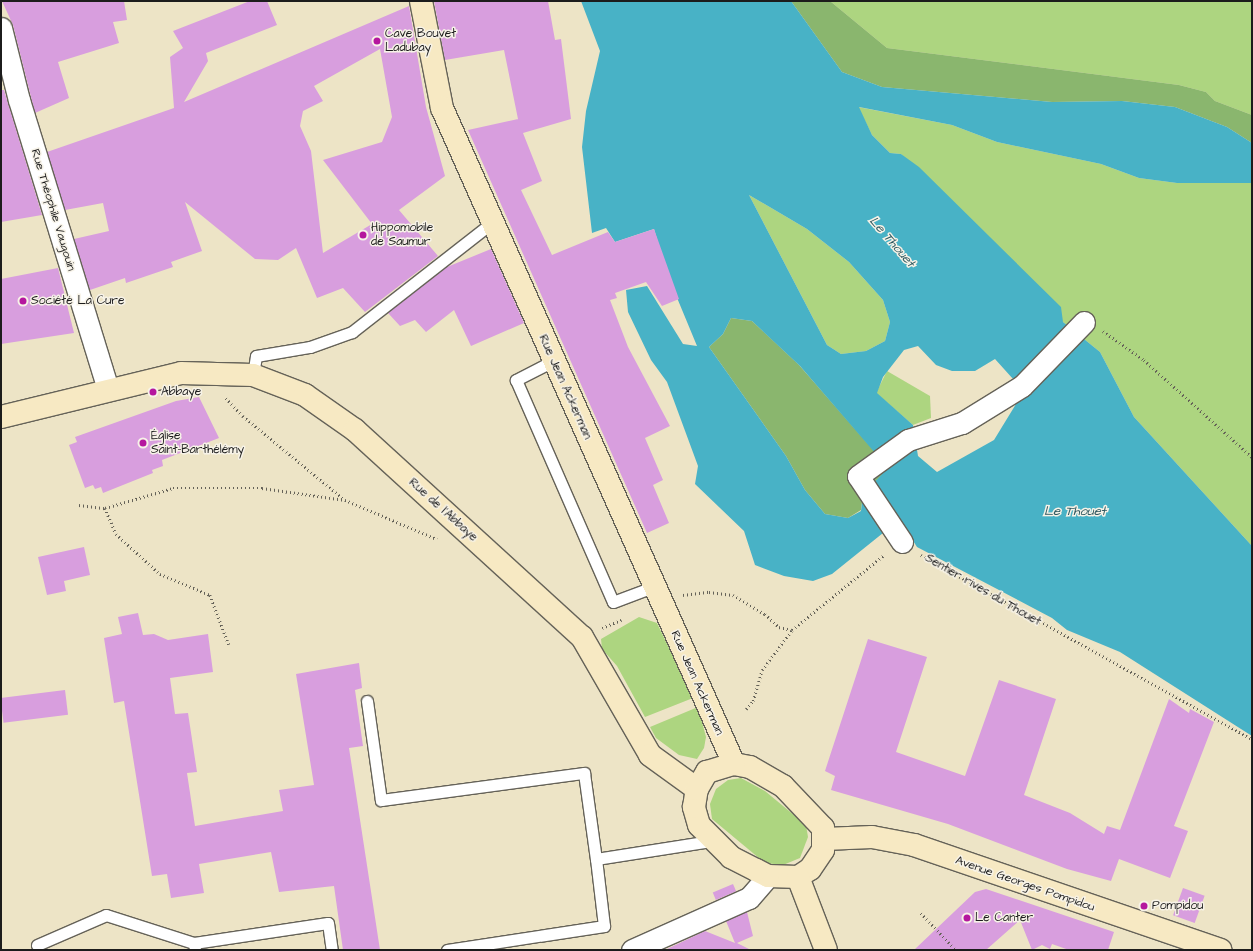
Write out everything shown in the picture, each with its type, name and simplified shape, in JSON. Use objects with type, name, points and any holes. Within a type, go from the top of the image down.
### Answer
[{"type":"main road","name":"Rue Jean Ackerman","points":[[421,1],[442,108],[657,595],[734,764]]},
{"type":"main road","name":"Rue de l'Abbaye","points":[[1,417],[181,373],[253,375],[305,395],[333,412],[582,637],[650,756],[697,789]]},
{"type":"main road","points":[[734,764],[750,766],[783,786],[817,818],[825,839],[818,860],[798,877],[768,876],[731,857],[711,841],[700,825],[694,807],[697,789],[707,772],[734,764]]},
{"type":"main road","name":"Avenue Georges Pompidou","points":[[825,839],[872,837],[914,845],[1221,950]]},
{"type":"main road","points":[[798,877],[826,950]]},
{"type":"street","name":"Rue Théophile Vaugouin","points":[[1,28],[19,100],[108,390]]},
{"type":"street","points":[[902,542],[858,476],[908,440],[962,423],[1022,386],[1084,322]]},
{"type":"street","points":[[632,950],[749,898],[768,876]]},
{"type":"lane","points":[[253,375],[256,356],[310,347],[352,332],[493,222]]},
{"type":"lane","points":[[553,361],[516,380],[613,602],[657,595]]},
{"type":"lane","points":[[367,701],[381,800],[584,773],[604,926],[447,950]]},
{"type":"lane","points":[[596,859],[711,841]]},
{"type":"lane","points":[[37,945],[106,915],[195,946],[328,922],[332,950]]},
{"type":"path","points":[[1084,322],[1110,335],[1144,360],[1252,457]]},
{"type":"path","points":[[222,394],[243,416],[346,500]]},
{"type":"path","points":[[80,505],[105,508],[173,488],[215,485],[262,488],[346,500],[386,515],[441,542]]},
{"type":"path","points":[[105,508],[116,534],[160,574],[210,595],[229,645]]},
{"type":"path","points":[[746,709],[753,701],[762,670],[792,630],[902,542]]},
{"type":"path","name":"Sentier rives du Thouet","points":[[902,542],[940,568],[1252,739]]},
{"type":"path","points":[[657,595],[709,592],[733,595],[748,602],[779,627],[792,630]]},
{"type":"path","points":[[922,913],[956,950]]},
{"type":"green space","points":[[791,1],[830,1],[887,48],[1179,85],[1206,92],[1215,101],[1252,115],[1252,143],[1227,127],[1175,107],[1122,101],[1052,102],[882,87],[842,72]]},
{"type":"green space","points":[[830,1],[1252,1],[1252,115],[1215,101],[1206,92],[1179,85],[887,48]]},
{"type":"green space","points":[[858,107],[952,125],[997,142],[1101,164],[1139,178],[1177,183],[1252,183],[1252,546],[1134,417],[1100,352],[1063,322],[901,154],[890,153],[872,135]]},
{"type":"green space","points":[[749,195],[807,229],[849,262],[883,300],[890,322],[885,341],[866,351],[841,354],[827,345]]},
{"type":"green space","points":[[731,318],[752,321],[799,365],[889,468],[863,494],[861,510],[848,518],[825,514],[805,490],[786,456],[709,347],[723,334]]},
{"type":"green space","points":[[887,371],[930,396],[931,418],[913,425],[876,393]]},
{"type":"green space","points":[[639,617],[657,623],[693,698],[645,717],[617,666],[602,649],[601,639]]},
{"type":"green space","points":[[698,707],[706,737],[704,748],[697,759],[679,755],[656,738],[650,727]]},
{"type":"green space","points":[[741,778],[765,791],[806,825],[808,837],[800,858],[783,865],[765,863],[712,819],[710,804],[716,789],[728,780]]},
{"type":"water","name":"Le Thouet","points":[[581,1],[791,1],[842,72],[882,87],[1052,102],[1122,101],[1175,107],[1227,127],[1252,143],[1252,183],[1177,183],[1139,178],[1101,164],[997,142],[952,125],[859,107],[872,135],[890,153],[901,154],[919,167],[1061,307],[1063,322],[1100,352],[1134,417],[1252,546],[1252,736],[1120,652],[1067,630],[1052,618],[917,547],[910,536],[883,533],[832,574],[813,581],[784,576],[755,565],[744,531],[695,484],[698,466],[667,382],[651,360],[628,312],[626,290],[647,286],[683,344],[697,346],[668,276],[654,229],[615,242],[606,228],[592,233],[582,147],[586,111],[600,51]],"holes":[[[749,195],[807,229],[849,262],[883,300],[890,322],[885,341],[866,351],[841,354],[827,345]],[[731,318],[752,321],[800,366],[888,468],[863,494],[861,511],[848,518],[825,514],[805,490],[786,456],[709,347],[723,334]],[[918,346],[936,365],[952,371],[975,371],[995,359],[1024,391],[994,440],[937,472],[918,456],[913,425],[877,393],[883,377],[904,350]]]},
{"type":"building","points":[[2,1],[124,1],[127,20],[113,22],[119,43],[58,62],[69,98],[35,113],[13,25]]},
{"type":"building","points":[[250,1],[267,1],[277,25],[206,53],[208,61],[184,102],[409,6],[426,107],[445,176],[399,210],[438,256],[365,312],[343,288],[317,298],[296,248],[278,260],[255,259],[185,202],[202,251],[171,262],[173,267],[126,283],[125,278],[90,290],[74,239],[109,231],[103,203],[65,210],[47,152],[174,108],[170,57],[183,48],[173,31]],"holes":[[[380,49],[392,117],[382,142],[323,160],[372,224],[323,253],[311,151],[300,126],[303,111],[323,101],[314,86]]]},
{"type":"building","points":[[434,1],[548,1],[555,40],[561,39],[571,119],[523,133],[542,181],[521,190],[552,255],[608,232],[615,242],[654,229],[679,299],[662,306],[646,282],[615,293],[617,298],[610,300],[628,347],[670,426],[645,438],[663,480],[653,485],[669,523],[647,533],[468,130],[518,119],[504,50],[445,60]]},
{"type":"building","points":[[1,90],[4,90],[42,215],[1,222]]},
{"type":"building","points":[[491,249],[524,323],[471,346],[454,310],[426,332],[415,320],[400,326],[388,313],[447,267]]},
{"type":"building","points":[[58,268],[74,333],[1,344],[1,279]]},
{"type":"building","name":"Église Saint-Barthélémy","points":[[199,397],[219,438],[162,460],[163,466],[152,470],[153,473],[103,493],[101,487],[95,489],[93,485],[85,488],[69,445],[77,442],[75,437],[176,401]]},
{"type":"building","points":[[84,547],[90,575],[64,581],[66,591],[47,595],[38,557]]},
{"type":"building","points":[[138,613],[143,635],[154,634],[168,640],[208,634],[213,672],[170,678],[175,714],[188,713],[197,772],[187,773],[195,826],[283,811],[279,790],[314,785],[296,674],[359,663],[362,688],[355,690],[363,746],[349,748],[380,950],[343,950],[334,886],[279,892],[271,852],[199,864],[204,893],[171,898],[167,874],[152,876],[124,701],[114,703],[104,638],[122,634],[118,617]]},
{"type":"building","points":[[868,639],[927,657],[896,752],[965,776],[999,680],[1056,699],[1024,795],[1070,813],[1104,834],[1107,826],[1120,830],[1169,699],[1189,713],[1190,709],[1214,722],[1174,826],[1188,831],[1170,878],[1119,859],[1111,881],[1067,869],[948,824],[831,790],[835,776],[825,771]]},
{"type":"building","points":[[65,690],[68,715],[4,723],[1,698]]},
{"type":"building","points":[[733,884],[736,891],[716,900],[713,893]]},
{"type":"building","points":[[1183,888],[1205,896],[1195,923],[1173,915]]},
{"type":"building","points":[[986,889],[1114,932],[1108,950],[1069,950],[1052,944],[1050,949],[1042,945],[1032,950],[1020,920],[986,950],[914,950],[975,892]]},
{"type":"building","points":[[747,912],[753,936],[737,943],[751,950],[665,950],[705,931],[735,943],[726,921]]},
{"type":"place","name":"Cave Bouvet Ladubay","points":[[377,41]]},
{"type":"place","name":"Hippomobile de Saumur","points":[[363,235]]},
{"type":"place","name":"Société La Cure","points":[[23,301]]},
{"type":"place","name":"Abbaye","points":[[153,392]]},
{"type":"place","name":"Église Saint-Barthélémy","points":[[143,443]]},
{"type":"place","name":"Pompidou","points":[[1144,906]]},
{"type":"place","name":"Le Canter","points":[[967,918]]}]
